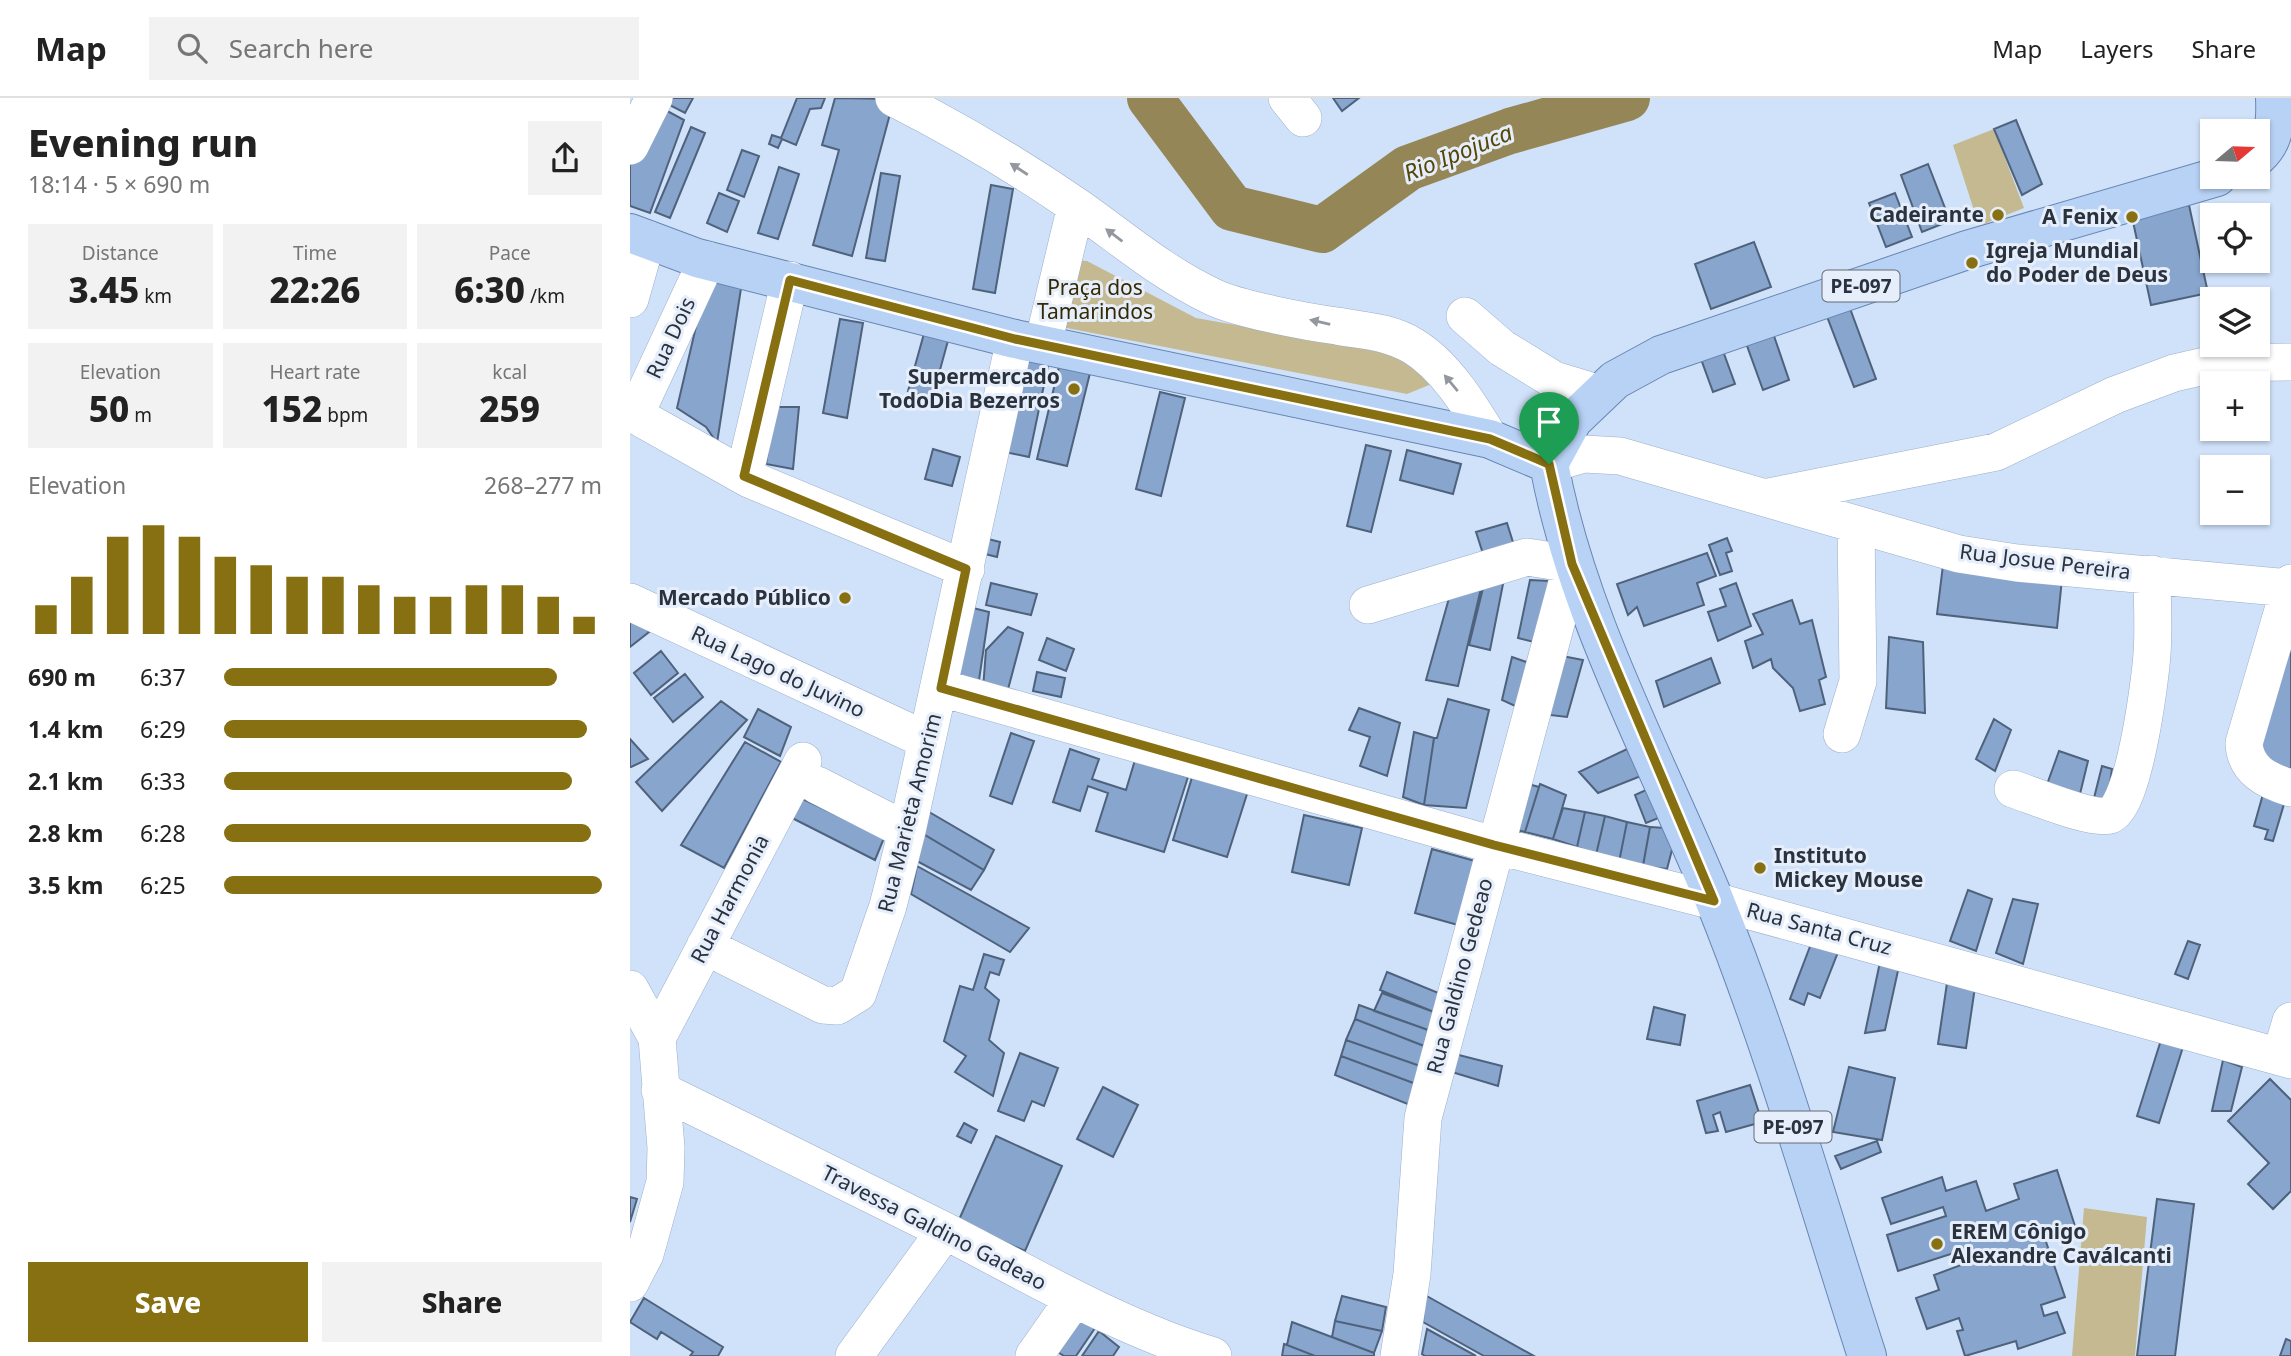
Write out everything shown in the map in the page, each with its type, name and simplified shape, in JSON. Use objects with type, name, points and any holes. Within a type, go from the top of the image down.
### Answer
[{"type":"main road","points":[[2272,149],[2274,98]]},
{"type":"main road","name":"PE-097","points":[[1867,1356],[1776,1072],[1714,901],[1572,564],[1549,464],[1573,421],[1600,394],[1615,380],[1661,355],[1967,250],[2200,182]]},
{"type":"main road","points":[[639,236],[708,260],[1029,341],[1490,439],[1549,464]]},
{"type":"street","points":[[630,146],[654,98]]},
{"type":"street","points":[[894,98],[983,146],[1076,206],[1163,271],[1217,299],[1335,326],[1387,333],[1430,359],[1469,405],[1490,439]]},
{"type":"street","name":"Rua Marieta Amorim","points":[[705,946],[823,1005],[836,1006],[859,993],[872,958],[907,831],[966,569],[1029,341],[1076,206]]},
{"type":"street","points":[[630,299],[639,236]]},
{"type":"street","name":"Rua Dois","points":[[633,414],[708,260]]},
{"type":"street","points":[[744,476],[790,280]]},
{"type":"street","points":[[1465,316],[1502,348],[1554,380],[1600,394]]},
{"type":"street","points":[[1765,497],[1996,452],[2115,394],[2174,373],[2218,363],[2291,362]]},
{"type":"street","points":[[633,414],[744,476],[966,569]]},
{"type":"street","name":"Rua Josue Pereira","points":[[1549,464],[1584,454],[1620,456],[1959,554],[2017,563],[2290,585]]},
{"type":"street","points":[[1842,734],[1858,681],[1856,526]]},
{"type":"street","points":[[1368,605],[1527,557],[1572,564]]},
{"type":"street","name":"Rua Galdino Gedeao","points":[[1399,1356],[1412,1274],[1423,1118],[1494,845],[1572,564]]},
{"type":"street","name":"Rua Josue Pereira","points":[[2013,789],[2102,817],[2117,811],[2121,806],[2131,783],[2152,653],[2152,573]]},
{"type":"street","points":[[2290,585],[2244,743],[2244,756],[2254,770],[2291,788]]},
{"type":"street","name":"Rua Lago do Juvino","points":[[630,602],[926,740]]},
{"type":"street","name":"Rua Santa Cruz","points":[[941,688],[1494,845],[2288,1045]]},
{"type":"street","name":"Rua Harmonia","points":[[657,1038],[705,946],[810,773],[907,831]]},
{"type":"street","points":[[630,989],[657,1038],[666,1149],[665,1182],[645,1254],[630,1283]]},
{"type":"street","name":"Travessa Galdino Gadeao","points":[[660,1090],[945,1231],[1074,1299],[1172,1343],[1213,1356]]},
{"type":"street","points":[[865,1351],[945,1231]]},
{"type":"street","points":[[1034,1356],[1074,1299]]},
{"type":"green space","points":[[1994,129],[2024,208],[1979,226],[1953,145]]},
{"type":"green space","name":"Praça dos Tamarindos","points":[[1072,260],[1087,261],[1196,318],[1427,359],[1434,383],[1407,394],[1051,325]]},
{"type":"green space","points":[[2084,1208],[2147,1217],[2135,1356],[2072,1356]]},
{"type":"building","points":[[656,98],[693,98],[685,113]]},
{"type":"building","points":[[797,98],[825,98],[821,108],[810,109],[796,145],[782,139],[778,148],[769,144],[772,135],[781,138]]},
{"type":"building","points":[[835,98],[894,99],[852,256],[813,245],[839,150],[822,145]]},
{"type":"building","points":[[1333,98],[1359,98],[1342,111]]},
{"type":"building","points":[[658,106],[684,120],[650,213],[630,206],[630,162]]},
{"type":"building","points":[[2016,120],[2042,184],[2022,195],[1994,129]]},
{"type":"building","points":[[691,127],[705,133],[670,218],[655,212]]},
{"type":"building","points":[[742,150],[759,156],[744,197],[727,190]]},
{"type":"building","points":[[1928,164],[1950,221],[1922,232],[1901,175]]},
{"type":"building","points":[[779,167],[799,174],[778,239],[758,233]]},
{"type":"building","points":[[881,173],[900,176],[885,261],[866,258]]},
{"type":"building","points":[[991,185],[1013,189],[995,293],[973,289]]},
{"type":"building","points":[[719,193],[739,201],[727,232],[707,223]]},
{"type":"building","points":[[1895,193],[1912,237],[1886,247],[1869,203]]},
{"type":"building","points":[[2189,205],[2200,256],[2200,273],[2204,273],[2207,287],[2200,287],[2200,295],[2151,305],[2132,217]]},
{"type":"building","points":[[1754,242],[1771,287],[1711,309],[1695,264]]},
{"type":"building","points":[[708,275],[742,282],[717,443],[706,427],[677,408]]},
{"type":"building","points":[[1848,303],[1876,379],[1854,387],[1823,306]]},
{"type":"building","points":[[840,319],[863,323],[847,418],[823,413]]},
{"type":"building","points":[[925,330],[949,337],[932,399],[908,391]]},
{"type":"building","points":[[1773,333],[1789,380],[1763,390],[1746,343]]},
{"type":"building","points":[[1021,350],[1050,356],[1029,457],[1000,451]]},
{"type":"building","points":[[1723,351],[1735,384],[1713,392],[1701,359]]},
{"type":"building","points":[[1061,358],[1092,365],[1067,466],[1037,459]]},
{"type":"building","points":[[1160,392],[1185,398],[1161,496],[1136,489]]},
{"type":"building","points":[[774,407],[799,407],[793,469],[766,464]]},
{"type":"building","points":[[1366,445],[1391,451],[1371,532],[1347,526]]},
{"type":"building","points":[[933,449],[960,457],[952,486],[925,479]]},
{"type":"building","points":[[1407,450],[1461,464],[1453,494],[1400,480]]},
{"type":"building","points":[[1507,523],[1517,555],[1486,563],[1476,532]]},
{"type":"building","points":[[984,538],[1000,542],[997,557],[981,553]]},
{"type":"building","points":[[1727,538],[1732,551],[1726,553],[1732,571],[1720,575],[1709,545]]},
{"type":"building","points":[[1707,553],[1716,576],[1697,583],[1704,605],[1644,626],[1637,607],[1628,615],[1617,584]]},
{"type":"building","points":[[1943,565],[2062,579],[2057,628],[1937,614]]},
{"type":"building","points":[[1504,579],[1490,650],[1469,645],[1484,584]]},
{"type":"building","points":[[1483,580],[1458,686],[1426,680],[1451,591]]},
{"type":"building","points":[[1530,580],[1549,581],[1542,644],[1518,638]]},
{"type":"building","points":[[991,583],[1037,594],[1031,615],[986,605]]},
{"type":"building","points":[[1736,583],[1751,626],[1718,641],[1708,612],[1726,606],[1720,589]]},
{"type":"building","points":[[1792,600],[1800,624],[1812,620],[1826,677],[1819,680],[1825,704],[1800,711],[1793,688],[1773,668],[1771,659],[1753,668],[1745,641],[1763,634],[1753,614]]},
{"type":"building","points":[[969,607],[989,612],[978,687],[954,683]]},
{"type":"building","points":[[637,616],[649,632],[630,647],[630,621]]},
{"type":"building","points":[[1008,627],[1023,633],[1007,693],[983,689],[986,650]]},
{"type":"building","points":[[2291,630],[2291,769],[2252,757]]},
{"type":"building","points":[[1889,637],[1923,642],[1925,713],[1886,708]]},
{"type":"building","points":[[1047,638],[1074,649],[1066,671],[1039,660]]},
{"type":"building","points":[[661,651],[678,673],[651,695],[634,673]]},
{"type":"building","points":[[1557,655],[1583,660],[1567,717],[1541,714]]},
{"type":"building","points":[[1512,657],[1535,665],[1524,710],[1502,700]]},
{"type":"building","points":[[1711,658],[1720,683],[1664,707],[1656,681]]},
{"type":"building","points":[[1037,672],[1065,678],[1061,697],[1033,691]]},
{"type":"building","points":[[685,674],[703,697],[673,722],[654,698]]},
{"type":"building","points":[[1448,699],[1489,710],[1466,808],[1424,805],[1434,738],[1437,738]]},
{"type":"building","points":[[721,701],[747,720],[662,811],[636,782]]},
{"type":"building","points":[[1359,708],[1400,723],[1387,776],[1360,766],[1370,737],[1349,730]]},
{"type":"building","points":[[758,709],[791,727],[780,756],[744,737]]},
{"type":"building","points":[[1994,719],[2011,730],[1995,771],[1976,759]]},
{"type":"building","points":[[1414,732],[1434,738],[1424,805],[1403,797]]},
{"type":"building","points":[[1011,733],[1034,741],[1012,804],[990,796]]},
{"type":"building","points":[[630,739],[648,759],[631,767],[630,766]]},
{"type":"building","points":[[745,742],[781,762],[724,868],[681,845]]},
{"type":"building","points":[[1070,749],[1099,759],[1092,779],[1126,790],[1135,760],[1188,777],[1164,852],[1096,831],[1108,793],[1088,786],[1080,811],[1053,802]]},
{"type":"building","points":[[1627,749],[1641,776],[1598,793],[1579,772]]},
{"type":"building","points":[[2059,751],[2088,761],[2079,798],[2045,790]]},
{"type":"building","points":[[2102,766],[2112,769],[2107,805],[2093,802]]},
{"type":"building","points":[[1193,774],[1248,791],[1227,857],[1173,840]]},
{"type":"building","points":[[1517,781],[1539,787],[1525,832],[1504,827]]},
{"type":"building","points":[[1540,784],[1566,795],[1553,839],[1525,832]]},
{"type":"building","points":[[2265,787],[2287,794],[2273,841],[2265,839],[2268,830],[2254,826]]},
{"type":"building","points":[[1648,789],[1661,817],[1646,823],[1635,795]]},
{"type":"building","points":[[799,797],[884,838],[875,860],[790,817]]},
{"type":"building","points":[[1563,808],[1585,812],[1577,847],[1553,839]]},
{"type":"building","points":[[924,809],[994,850],[984,870],[920,832]]},
{"type":"building","points":[[1585,812],[1605,816],[1596,855],[1577,847]]},
{"type":"building","points":[[1304,815],[1362,828],[1349,885],[1292,872]]},
{"type":"building","points":[[1605,816],[1627,822],[1619,862],[1596,855]]},
{"type":"building","points":[[1627,822],[1650,827],[1642,871],[1619,862]]},
{"type":"building","points":[[1650,827],[1665,828],[1673,846],[1667,869],[1643,866]]},
{"type":"building","points":[[920,832],[984,870],[971,890],[913,859]]},
{"type":"building","points":[[1432,849],[1475,861],[1458,925],[1415,913]]},
{"type":"building","points":[[917,866],[1029,928],[1010,952],[911,894]]},
{"type":"building","points":[[1968,890],[1992,899],[1976,951],[1950,941]]},
{"type":"building","points":[[2013,899],[2038,904],[2023,964],[1996,953]]},
{"type":"building","points":[[1814,936],[1840,947],[1820,998],[1808,993],[1804,1005],[1790,999]]},
{"type":"building","points":[[2188,941],[2200,945],[2188,979],[2175,974]]},
{"type":"building","points":[[984,954],[1004,960],[999,975],[990,972],[985,988],[999,1000],[989,1040],[1004,1053],[993,1096],[955,1072],[966,1056],[944,1041],[960,986],[973,990]]},
{"type":"building","points":[[1880,962],[1899,966],[1885,1030],[1865,1033]]},
{"type":"building","points":[[1387,972],[1441,994],[1434,1012],[1380,990]]},
{"type":"building","points":[[1947,983],[1975,987],[1966,1048],[1938,1044]]},
{"type":"building","points":[[1382,993],[1434,1012],[1428,1030],[1374,1011]]},
{"type":"building","points":[[1359,1005],[1428,1030],[1424,1046],[1355,1019]]},
{"type":"building","points":[[1654,1007],[1685,1015],[1680,1045],[1647,1039]]},
{"type":"building","points":[[1355,1019],[1424,1046],[1420,1066],[1346,1040]]},
{"type":"building","points":[[1346,1040],[1420,1066],[1416,1084],[1341,1056]]},
{"type":"building","points":[[2161,1040],[2183,1047],[2159,1123],[2137,1116]]},
{"type":"building","points":[[1447,1052],[1502,1066],[1498,1086],[1442,1069]]},
{"type":"building","points":[[1020,1053],[1058,1068],[1044,1106],[1032,1101],[1024,1121],[998,1111]]},
{"type":"building","points":[[1341,1056],[1416,1084],[1410,1105],[1335,1075]]},
{"type":"building","points":[[2223,1060],[2242,1067],[2231,1111],[2212,1111]]},
{"type":"building","points":[[1849,1067],[1895,1078],[1882,1140],[1833,1132]]},
{"type":"building","points":[[2270,1079],[2291,1100],[2291,1191],[2273,1209],[2248,1184],[2269,1163],[2228,1121]]},
{"type":"building","points":[[1750,1085],[1762,1122],[1726,1132],[1720,1112],[1713,1115],[1718,1131],[1706,1133],[1697,1101]]},
{"type":"building","points":[[1103,1087],[1138,1105],[1113,1157],[1077,1139]]},
{"type":"building","points":[[964,1123],[977,1130],[971,1143],[957,1136]]},
{"type":"building","points":[[996,1136],[1062,1166],[1025,1251],[958,1222]]},
{"type":"building","points":[[1877,1141],[1881,1152],[1841,1169],[1835,1156]]},
{"type":"building","points":[[2057,1170],[2075,1226],[2044,1236],[2065,1297],[2041,1305],[2044,1316],[2057,1312],[2065,1333],[2018,1349],[2016,1341],[1965,1356],[1957,1331],[1963,1330],[1959,1318],[1927,1329],[1916,1298],[1939,1290],[1934,1275],[1964,1264],[1960,1251],[1898,1271],[1887,1235],[1946,1216],[1943,1207],[1891,1224],[1882,1198],[1942,1177],[1946,1191],[1976,1181],[1986,1211],[2019,1199],[2014,1184]]},
{"type":"building","points":[[630,1197],[637,1199],[630,1222]]},
{"type":"building","points":[[2157,1199],[2194,1204],[2175,1356],[2137,1356]]},
{"type":"building","points":[[1425,1295],[1534,1356],[1484,1356],[1423,1322]]},
{"type":"building","points":[[1342,1296],[1386,1307],[1382,1331],[1335,1321]]},
{"type":"building","points":[[644,1298],[723,1347],[718,1356],[690,1356],[693,1352],[661,1332],[657,1339],[630,1322]]},
{"type":"building","points":[[1075,1315],[1095,1328],[1076,1356],[1064,1356],[1053,1349]]},
{"type":"building","points":[[1335,1321],[1382,1331],[1374,1353],[1332,1337]]},
{"type":"building","points":[[1292,1322],[1374,1353],[1374,1356],[1315,1356],[1287,1345]]},
{"type":"building","points":[[1427,1329],[1476,1356],[1425,1356],[1422,1354]]},
{"type":"building","points":[[1099,1331],[1119,1347],[1113,1356],[1082,1356]]},
{"type":"building","points":[[2286,1339],[2291,1341],[2291,1356],[2280,1356]]},
{"type":"building","points":[[1284,1344],[1287,1345],[1315,1356],[1282,1356]]},
{"type":"waterway","name":"Rio Ipojuca","points":[[1150,98],[1232,208],[1322,230],[1408,168],[1510,131],[1627,98]]},
{"type":"place","name":"Cadeirante","points":[[1998,215]]},
{"type":"place","name":"A Fenix","points":[[2132,217]]},
{"type":"place","name":"Igreja Mundial do Poder de Deus","points":[[1972,263]]},
{"type":"place","name":"Supermercado TodoDia Bezerros","points":[[1074,389]]},
{"type":"place","name":"Mercado Público","points":[[845,598]]},
{"type":"place","name":"Instituto Mickey Mouse","points":[[1760,868]]},
{"type":"place","name":"EREM Cônigo Alexandre Caválcanti","points":[[1937,1244]]},
{"type":"route","points":[[790,280],[968,324],[1015,339],[1296,396],[1490,439],[1549,464],[1557,510],[1572,564],[1714,901],[1494,845],[941,688],[966,569],[744,476],[790,280]]}]
